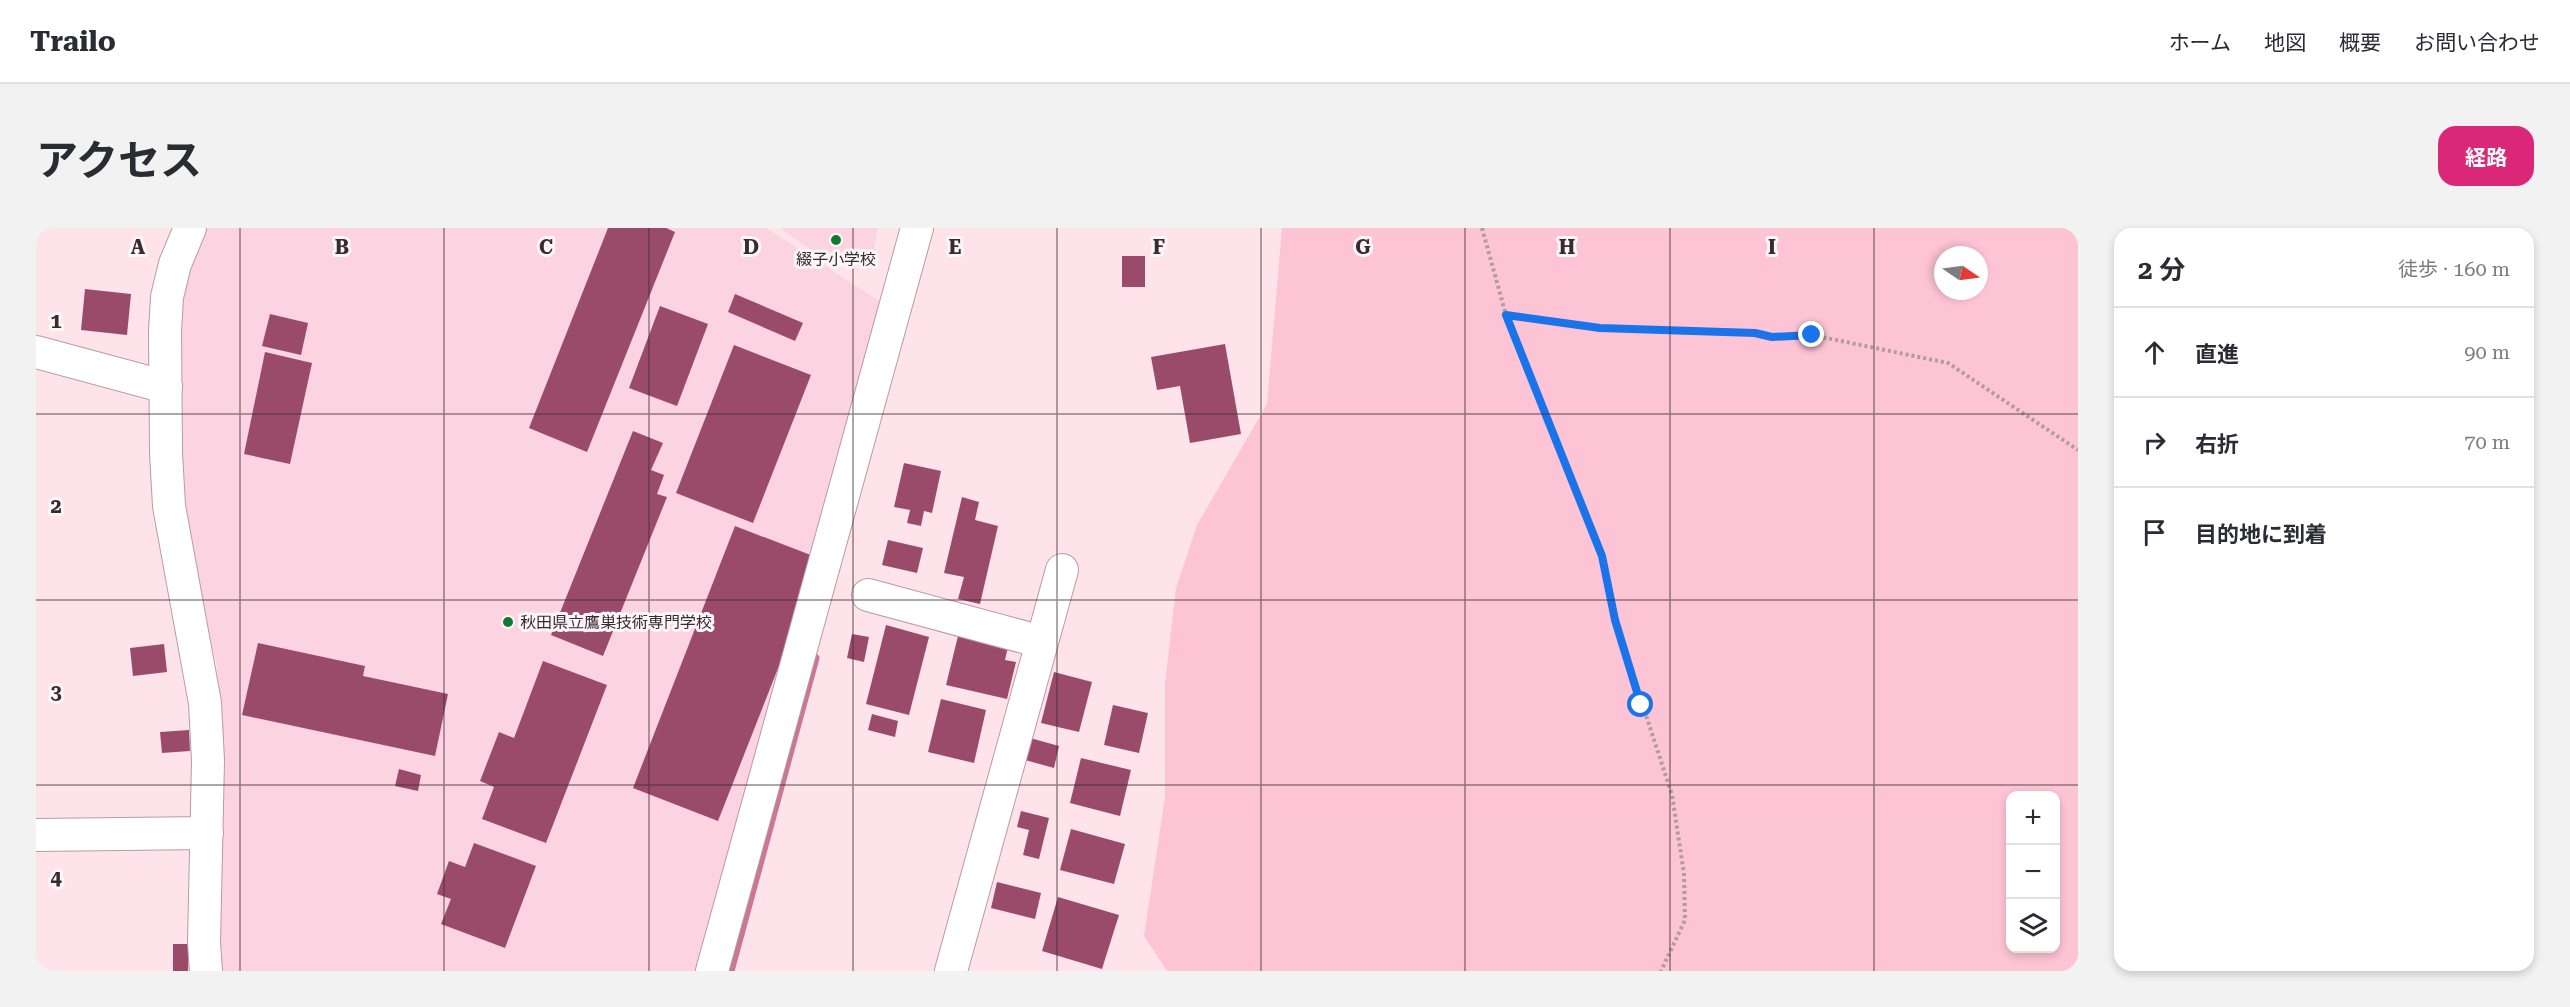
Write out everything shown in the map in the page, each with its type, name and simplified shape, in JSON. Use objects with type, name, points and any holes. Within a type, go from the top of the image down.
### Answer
[{"type":"street","points":[[190,228],[175,264],[167,297],[165,387],[170,506],[197,647],[205,703],[208,760],[204,943],[206,971]]},
{"type":"street","points":[[712,971],[917,228]]},
{"type":"street","points":[[36,352],[165,387]]},
{"type":"street","points":[[951,971],[1062,570]]},
{"type":"street","points":[[868,595],[1042,642]]},
{"type":"street","points":[[36,835],[207,833]]},
{"type":"path","points":[[1482,228],[1506,315],[1602,556],[1615,620],[1672,795],[1684,874],[1685,920],[1661,971]]},
{"type":"path","points":[[1506,315],[1600,328],[1755,333],[1772,337],[1812,335],[1948,363],[2078,450]]},
{"type":"shaded area","name":"秋田県立鷹巣技術専門学校","points":[[199,228],[766,228],[898,313],[717,971],[215,971],[217,666],[190,561],[174,329]]},
{"type":"shaded area","name":"綴子小学校","points":[[780,228],[878,228],[873,252],[834,266]]},
{"type":"shaded area","points":[[1282,228],[2078,228],[2078,971],[1167,971],[1144,936],[1165,797],[1165,683],[1176,588],[1197,525],[1267,404]]},
{"type":"building","points":[[608,228],[666,228],[675,232],[587,452],[529,428]]},
{"type":"building","points":[[1122,256],[1145,256],[1145,287],[1122,287]]},
{"type":"building","points":[[85,289],[131,294],[127,335],[81,330]]},
{"type":"building","points":[[735,294],[803,323],[795,341],[728,312]]},
{"type":"building","points":[[660,306],[708,324],[677,406],[629,388]]},
{"type":"building","points":[[270,314],[308,323],[301,355],[262,346]]},
{"type":"building","points":[[1225,344],[1241,434],[1190,443],[1180,386],[1157,390],[1151,357]]},
{"type":"building","points":[[734,345],[811,375],[753,523],[676,493]]},
{"type":"building","points":[[265,352],[312,363],[290,464],[244,454]]},
{"type":"building","points":[[633,431],[663,443],[651,470],[664,475],[657,494],[667,497],[603,656],[551,635]]},
{"type":"building","points":[[904,463],[941,471],[932,513],[924,511],[921,526],[907,523],[910,510],[894,507]]},
{"type":"building","points":[[962,497],[979,502],[975,520],[998,526],[980,604],[958,599],[964,577],[944,573]]},
{"type":"building","points":[[735,526],[821,559],[718,821],[633,788]]},
{"type":"building","points":[[888,540],[923,548],[917,573],[882,565]]},
{"type":"building","points":[[886,625],[929,637],[909,715],[866,704]]},
{"type":"building","points":[[852,634],[869,637],[864,662],[847,658]]},
{"type":"building","points":[[958,636],[1008,647],[1005,660],[1016,662],[1007,699],[946,685]]},
{"type":"building","points":[[258,643],[365,666],[363,676],[448,694],[435,756],[242,715]]},
{"type":"building","points":[[164,644],[167,672],[133,676],[130,648]]},
{"type":"building","points":[[543,661],[607,685],[546,843],[482,819],[494,787],[480,781],[499,732],[514,738]]},
{"type":"building","points":[[1054,672],[1092,682],[1079,732],[1041,723]]},
{"type":"building","points":[[941,699],[986,710],[974,763],[928,752]]},
{"type":"building","points":[[1113,705],[1148,713],[1139,753],[1104,745]]},
{"type":"building","points":[[872,714],[898,721],[895,737],[868,730]]},
{"type":"building","points":[[189,730],[190,751],[162,753],[160,732]]},
{"type":"building","points":[[1030,738],[1059,746],[1054,768],[1025,760]]},
{"type":"building","points":[[1081,758],[1131,770],[1120,816],[1070,803]]},
{"type":"building","points":[[399,769],[421,775],[418,791],[395,786]]},
{"type":"building","points":[[1021,811],[1049,818],[1039,859],[1023,855],[1029,830],[1017,827]]},
{"type":"building","points":[[1071,829],[1125,844],[1114,884],[1060,870]]},
{"type":"building","points":[[474,843],[536,866],[505,948],[441,924],[451,899],[437,894],[449,861],[465,867]]},
{"type":"building","points":[[997,882],[1041,893],[1035,919],[991,908]]},
{"type":"building","points":[[1058,897],[1119,915],[1102,969],[1042,951]]},
{"type":"building","points":[[173,944],[189,944],[188,971],[173,971]]},
{"type":"waterway","points":[[730,971],[815,658]]},
{"type":"place","name":"綴子小学校","points":[[836,240]]},
{"type":"place","name":"秋田県立鷹巣技術専門学校","points":[[508,622]]},
{"type":"route","points":[[1641,705],[1615,620],[1602,556],[1506,315],[1600,328],[1755,333],[1772,337],[1812,335]]}]
